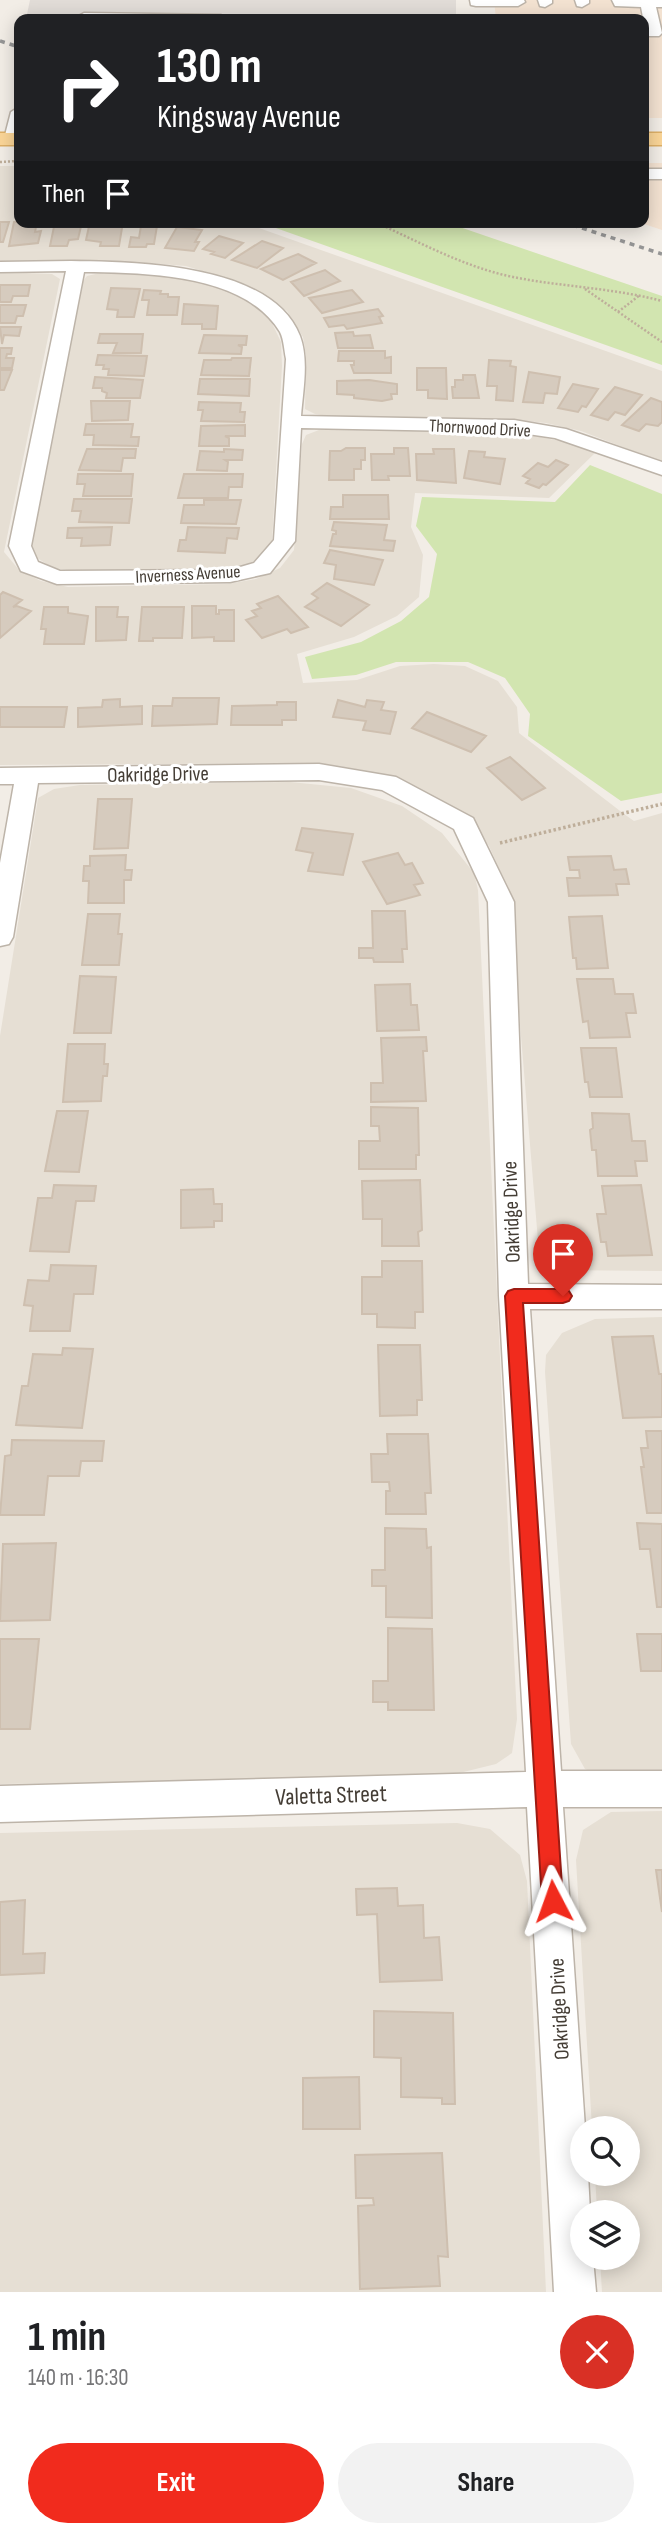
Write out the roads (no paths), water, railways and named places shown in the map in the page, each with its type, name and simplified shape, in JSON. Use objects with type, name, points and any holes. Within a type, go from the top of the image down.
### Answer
[{"type":"street","points":[[619,0],[620,3],[652,2],[653,39]]},
{"type":"street","points":[[476,1],[518,2]]},
{"type":"street","name":"Inverness Avenue","points":[[0,267],[76,267],[179,271],[219,281],[249,294],[274,312],[289,332],[295,359],[284,541],[262,568],[230,576],[57,578],[29,566],[19,546],[76,267]]},
{"type":"street","name":"Thornwood Drive","points":[[291,422],[514,426],[558,433],[662,469]]},
{"type":"street","name":"Oakridge Drive","points":[[0,776],[318,772],[388,783],[464,824],[500,902],[514,1296],[575,2292]]},
{"type":"street","points":[[0,937],[27,776]]},
{"type":"street","points":[[514,1296],[662,1297]]},
{"type":"street","name":"Valetta Street","points":[[0,1804],[546,1789],[662,1789]]},
{"type":"railway","points":[[0,41],[14,45]]},
{"type":"railway","points":[[582,228],[662,254]]}]
